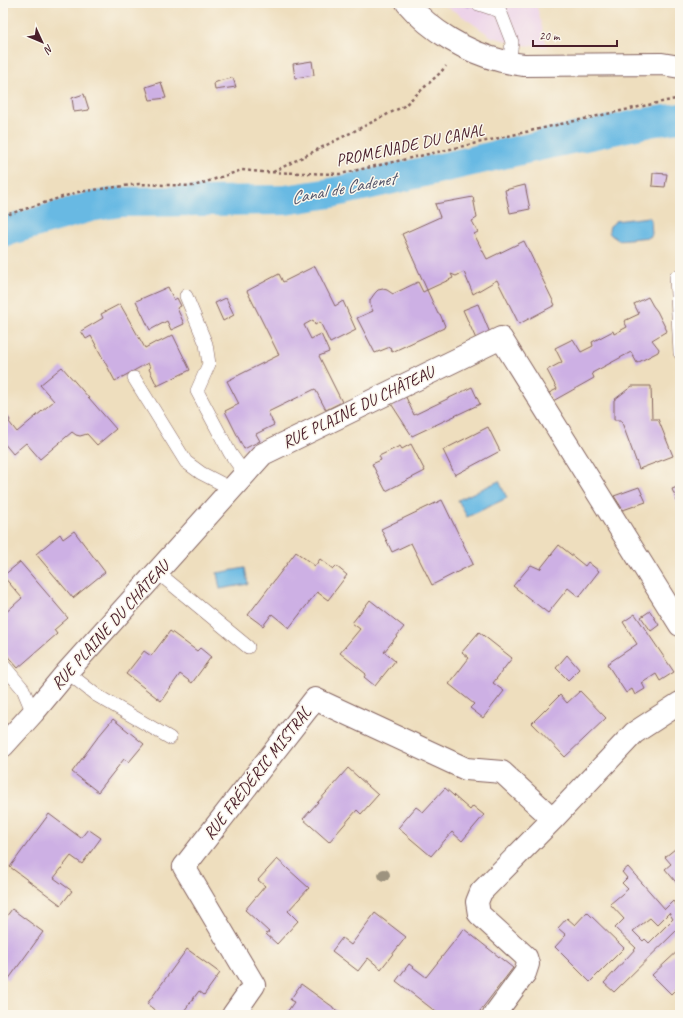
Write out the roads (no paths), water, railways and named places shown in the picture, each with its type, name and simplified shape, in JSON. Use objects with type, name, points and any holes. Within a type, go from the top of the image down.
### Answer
[{"type":"street","points":[[408,3],[428,23],[444,35],[481,55],[509,63],[524,65],[662,64],[680,67]]},
{"type":"street","name":"RUE PLAINE DU CHÂTEAU","points":[[3,746],[67,672],[263,454],[501,338],[680,625]]},
{"type":"street","name":"RUE FRÉDÉRIC MISTRAL","points":[[233,1015],[254,985],[184,867],[315,699],[466,769],[502,772],[553,819]]},
{"type":"street","points":[[494,1015],[525,973],[528,964],[526,957],[479,914],[477,902],[481,892],[553,819],[634,733],[680,702]]},
{"type":"lane","points":[[476,3],[496,7],[512,42],[509,63]]},
{"type":"lane","points":[[680,276],[676,277],[680,353]]},
{"type":"lane","points":[[134,378],[186,462],[201,473],[238,482],[230,453],[197,391],[209,364],[206,344],[186,296]]},
{"type":"lane","points":[[157,572],[248,647]]},
{"type":"lane","points":[[3,665],[23,689],[33,713]]},
{"type":"lane","points":[[67,672],[96,695],[170,738]]},
{"type":"water","points":[[649,217],[651,220],[652,234],[650,237],[618,240],[612,236],[609,231],[610,226],[615,221]]},
{"type":"water","points":[[499,481],[507,498],[467,517],[458,500]]},
{"type":"water","points":[[245,568],[248,584],[220,589],[217,573]]},
{"type":"waterway","name":"Canal de Cadenet","points":[[3,232],[90,207],[120,202],[285,200],[331,193],[547,144],[650,122],[680,118]]}]
